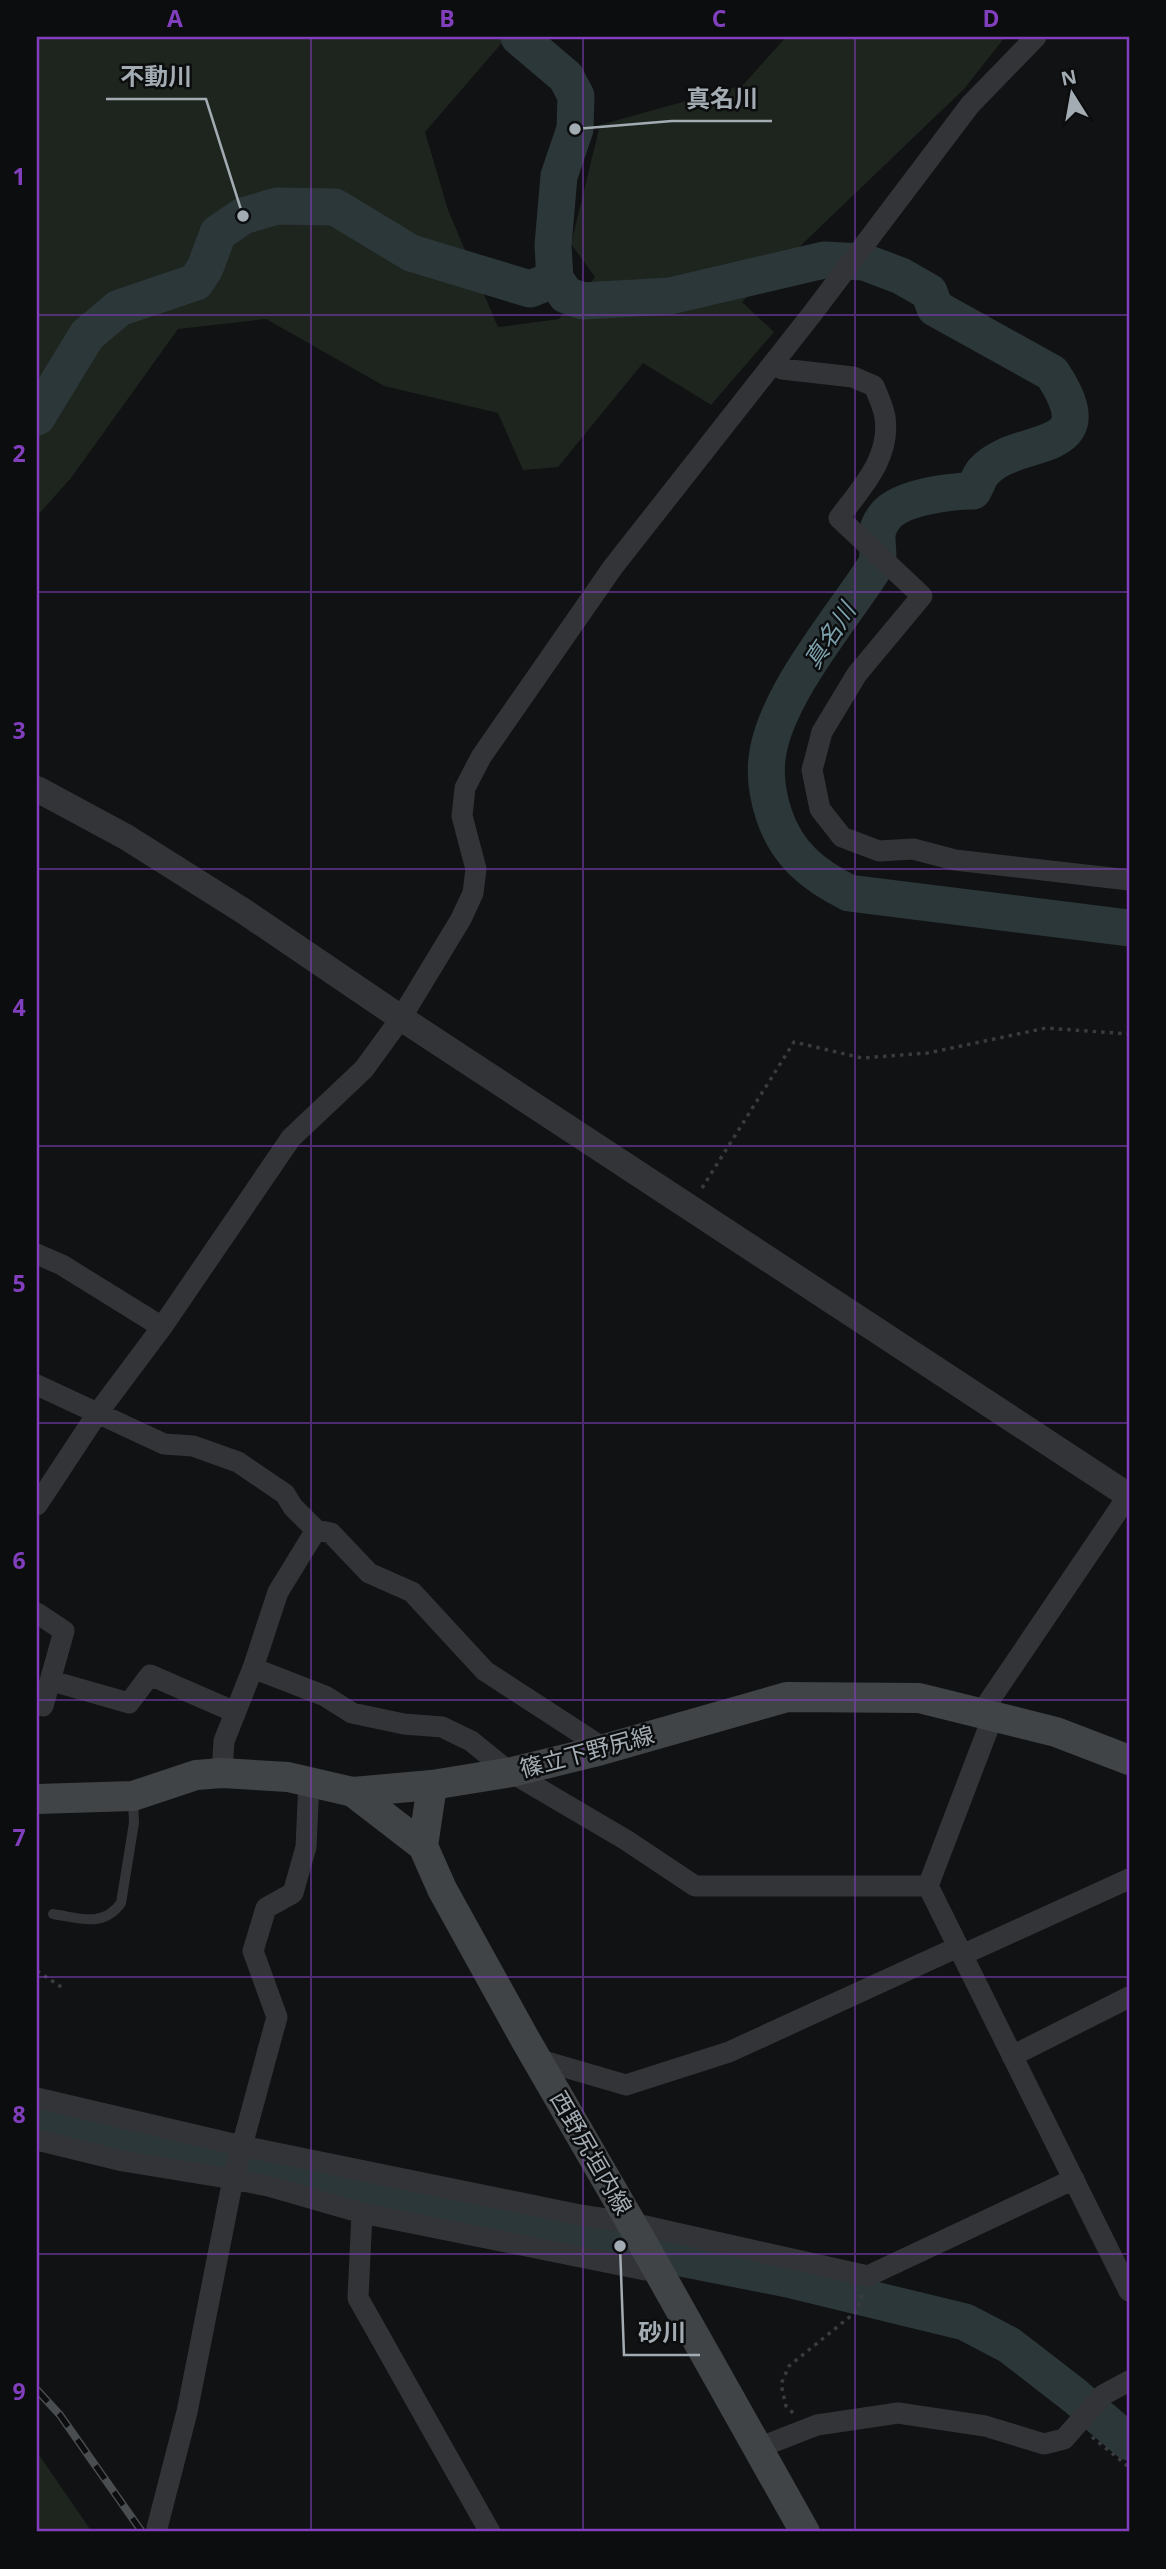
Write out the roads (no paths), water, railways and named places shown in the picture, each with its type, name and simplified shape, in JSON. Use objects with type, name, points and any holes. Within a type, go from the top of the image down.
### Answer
[{"type":"main road","name":"篠立下野尻線","points":[[37,1800],[132,1796],[196,1775],[222,1773],[288,1777],[354,1792],[432,1785],[512,1772],[787,1698],[919,1698],[1056,1732],[1129,1760]]},
{"type":"main road","points":[[423,1846],[432,1785]]},
{"type":"main road","name":"西野尻垣内線","points":[[354,1792],[423,1846],[442,1889],[805,2532]]},
{"type":"street","points":[[37,1505],[97,1414],[162,1327],[291,1138],[364,1069],[401,1018],[461,919],[473,893],[476,869],[462,816],[465,788],[481,757],[613,567],[812,314],[970,105],[1036,37]]},
{"type":"street","points":[[774,363],[782,369],[853,377],[874,386],[885,416],[884,445],[874,470],[839,518],[922,596],[857,674],[822,732],[812,770],[820,809],[842,837],[879,850],[913,849],[955,860],[1129,880]]},
{"type":"street","points":[[39,794],[126,837],[234,905],[401,1018],[1129,1496],[987,1715],[928,1886],[1129,2291]]},
{"type":"street","points":[[37,1254],[62,1265],[162,1327]]},
{"type":"street","points":[[37,1385],[164,1444],[193,1447],[238,1462],[285,1494],[293,1507],[316,1530],[331,1533],[369,1573],[412,1592],[485,1671],[605,1749]]},
{"type":"street","points":[[222,1773],[225,1741],[278,1592],[316,1530]]},
{"type":"street","points":[[37,1613],[64,1631],[43,1706],[37,1704]]},
{"type":"street","points":[[253,1668],[324,1696],[352,1713],[404,1724],[442,1727],[471,1741],[512,1772],[626,1840],[695,1886],[928,1886]]},
{"type":"street","points":[[51,1681],[129,1703],[150,1675],[235,1712]]},
{"type":"street","points":[[157,2528],[187,2412],[237,2163],[277,2017],[253,1951],[266,1909],[293,1893],[306,1847],[309,1782]]},
{"type":"street","points":[[537,2059],[625,2085],[729,2052],[1129,1879]]},
{"type":"street","points":[[1012,2056],[1129,1997]]},
{"type":"street","points":[[37,2098],[237,2163],[268,2186],[362,2213],[645,2270],[654,2265]]},
{"type":"street","points":[[37,2140],[123,2161],[237,2163],[580,2215],[867,2276],[1074,2179]]},
{"type":"street","points":[[362,2213],[358,2298],[490,2532]]},
{"type":"street","points":[[757,2446],[758,2448],[817,2425],[898,2413],[985,2426],[1044,2444],[1064,2439],[1102,2395],[1129,2381]]},
{"type":"lane","points":[[53,1914],[93,1920],[114,1913],[121,1903],[130,1863],[134,1823],[132,1796]]},
{"type":"waterway","name":"真名川","points":[[519,37],[566,77],[576,96],[575,129],[559,176],[553,245],[555,279],[566,295],[583,301],[670,296],[824,260],[864,262],[901,276],[929,292],[935,308],[1052,373],[1067,400],[1070,419],[1064,432],[1052,440],[998,460],[983,472],[973,491],[940,494],[904,503],[887,514],[881,522],[877,537],[878,556],[874,568],[812,657],[784,706],[768,752],[767,784],[779,829],[794,852],[813,871],[849,893],[1129,928]]},
{"type":"waterway","points":[[37,417],[87,335],[119,308],[196,282],[205,268],[218,233],[243,216],[277,206],[335,207],[411,253],[530,289],[555,279]]},
{"type":"waterway","points":[[37,2118],[620,2246],[788,2279],[965,2322],[1009,2345],[1129,2442]]},
{"type":"railway","points":[[37,2390],[60,2415],[142,2532]]},
{"type":"place","name":"真名川","points":[[575,129]]},
{"type":"place","name":"不動川","points":[[243,216]]},
{"type":"place","name":"砂川","points":[[620,2246]]}]
